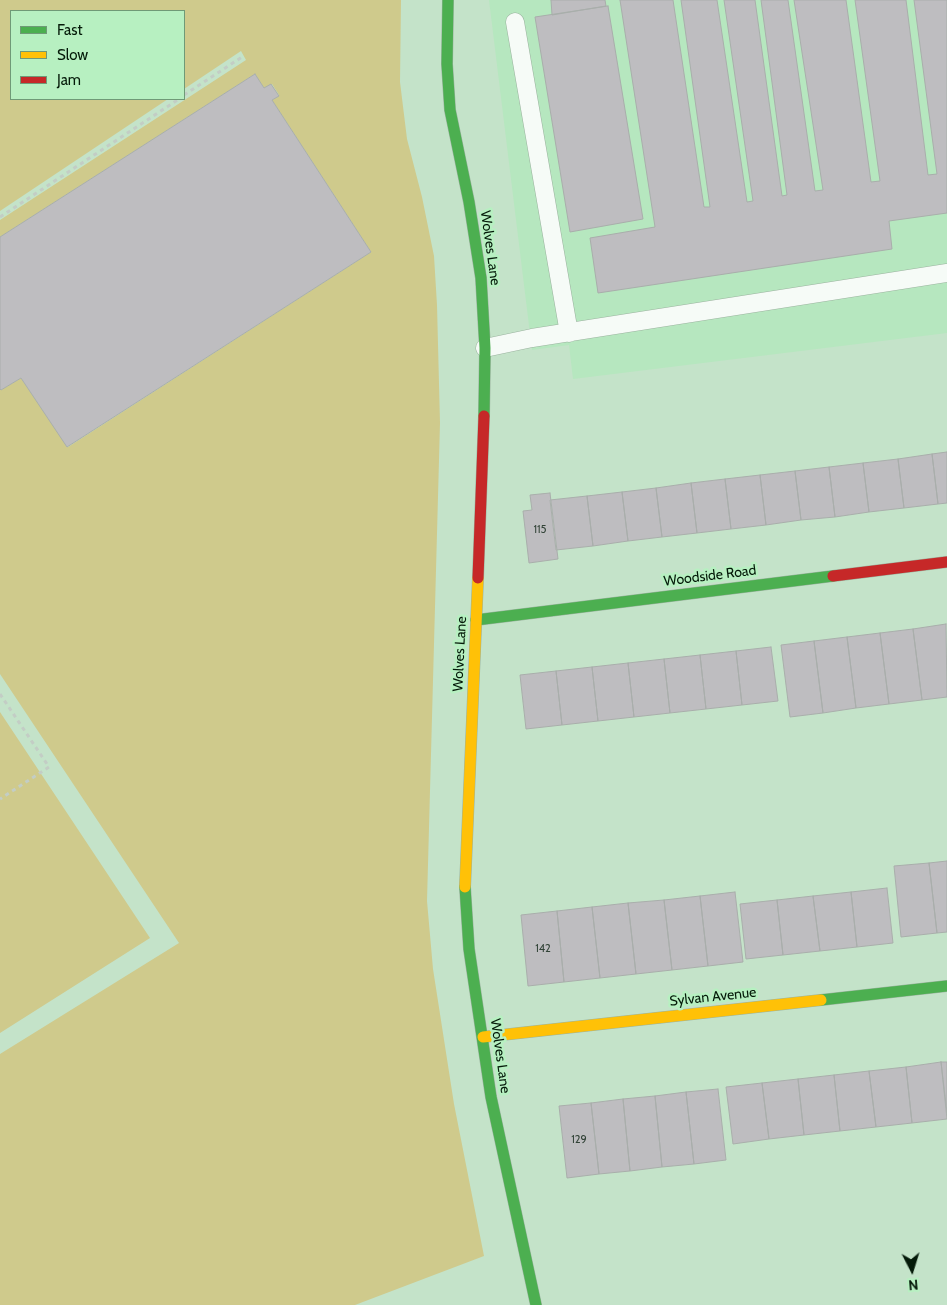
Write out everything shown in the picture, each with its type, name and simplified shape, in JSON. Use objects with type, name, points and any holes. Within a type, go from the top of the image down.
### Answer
[{"type":"street","name":"Wolves Lane","points":[[448,0],[447,64],[450,110],[469,202],[481,278],[485,348],[484,438],[464,878],[469,950],[491,1097],[536,1305]]},
{"type":"street","name":"Woodside Road","points":[[476,620],[947,562]]},
{"type":"street","name":"Sylvan Avenue","points":[[483,1037],[947,986]]},
{"type":"lane","points":[[515,22],[569,333]]},
{"type":"lane","points":[[485,348],[947,273]]},
{"type":"path","points":[[185,95],[242,57]]},
{"type":"path","points":[[0,217],[177,100]]},
{"type":"path","points":[[0,694],[49,767],[0,799]]},
{"type":"shaded area","points":[[0,0],[401,0],[400,82],[407,139],[422,197],[434,256],[437,305],[440,423],[427,901],[433,969],[454,1104],[484,1256],[355,1305],[0,1305],[0,1054],[179,943],[0,674],[0,389],[21,378],[68,447],[371,252],[272,100],[279,95],[272,84],[264,88],[255,74],[0,237],[0,220],[246,60],[241,51],[185,88],[185,10],[10,10],[10,100],[166,100],[0,211]]},
{"type":"shaded area","points":[[489,0],[947,0],[947,333],[573,379],[569,345],[532,350]]},
{"type":"shaded area","points":[[0,712],[150,938],[0,1033]]},
{"type":"building","points":[[551,0],[605,0],[606,6],[552,15]]},
{"type":"building","points":[[620,0],[673,0],[704,207],[710,207],[681,0],[717,0],[747,202],[753,201],[724,0],[755,0],[782,196],[787,195],[761,0],[788,0],[815,191],[823,190],[794,0],[846,0],[871,182],[880,181],[855,0],[906,0],[928,175],[937,174],[914,0],[947,0],[947,213],[889,221],[892,249],[598,293],[590,238],[655,227]]},
{"type":"building","points":[[608,6],[643,219],[570,232],[535,17]]},
{"type":"building","points":[[255,74],[264,88],[271,84],[279,96],[272,100],[371,252],[67,447],[21,378],[0,389],[0,237]]},
{"type":"building","points":[[947,452],[947,503],[938,504],[932,454]]},
{"type":"building","points":[[932,454],[938,504],[904,508],[898,459]]},
{"type":"building","points":[[898,459],[904,508],[869,512],[863,463]]},
{"type":"building","points":[[863,463],[869,512],[835,517],[829,467]]},
{"type":"building","points":[[829,467],[835,517],[801,520],[795,471]]},
{"type":"building","points":[[795,471],[801,520],[766,525],[760,475]]},
{"type":"building","points":[[760,475],[766,525],[731,529],[725,479]]},
{"type":"building","points":[[725,479],[731,529],[697,533],[691,483]]},
{"type":"building","points":[[691,483],[697,533],[662,537],[656,488]]},
{"type":"building","points":[[656,488],[662,537],[628,541],[622,492]]},
{"type":"building","points":[[622,492],[628,541],[593,546],[587,496]]},
{"type":"building","points":[[550,493],[558,559],[529,563],[523,511],[532,510],[530,495]]},
{"type":"building","points":[[587,496],[593,546],[556,550],[550,500]]},
{"type":"building","points":[[946,624],[947,697],[922,700],[913,629]]},
{"type":"building","points":[[913,629],[922,700],[889,704],[880,633]]},
{"type":"building","points":[[880,633],[889,704],[856,708],[847,637]]},
{"type":"building","points":[[847,637],[856,708],[823,713],[814,641]]},
{"type":"building","points":[[814,641],[823,713],[790,717],[781,645]]},
{"type":"building","points":[[771,647],[778,701],[742,705],[736,651]]},
{"type":"building","points":[[736,651],[742,705],[706,709],[700,655]]},
{"type":"building","points":[[700,655],[706,709],[670,713],[664,659]]},
{"type":"building","points":[[664,659],[670,713],[634,717],[628,663]]},
{"type":"building","points":[[628,663],[634,717],[598,721],[592,667]]},
{"type":"building","points":[[592,667],[598,721],[562,725],[556,671]]},
{"type":"building","points":[[556,671],[562,725],[526,729],[520,675]]},
{"type":"building","points":[[947,861],[947,932],[937,933],[929,863]]},
{"type":"building","points":[[929,863],[937,933],[901,937],[894,866]]},
{"type":"building","points":[[887,888],[893,943],[857,947],[851,892]]},
{"type":"building","points":[[735,892],[743,962],[708,966],[700,896]]},
{"type":"building","points":[[851,892],[857,947],[820,951],[813,896]]},
{"type":"building","points":[[700,896],[708,966],[672,970],[664,900]]},
{"type":"building","points":[[813,896],[820,951],[783,955],[777,900]]},
{"type":"building","points":[[664,900],[672,970],[636,974],[628,903]]},
{"type":"building","points":[[777,900],[783,955],[746,959],[740,904]]},
{"type":"building","points":[[628,903],[636,974],[600,978],[592,907]]},
{"type":"building","points":[[592,907],[600,978],[564,982],[557,911]]},
{"type":"building","points":[[557,911],[564,982],[528,986],[521,915]]},
{"type":"building","points":[[941,1062],[947,1062],[947,1113]]},
{"type":"building","points":[[941,1062],[947,1119],[912,1123],[906,1067]]},
{"type":"building","points":[[906,1067],[912,1123],[876,1127],[869,1071]]},
{"type":"building","points":[[869,1071],[876,1127],[840,1131],[834,1075]]},
{"type":"building","points":[[834,1075],[840,1131],[804,1135],[798,1079]]},
{"type":"building","points":[[798,1079],[804,1135],[769,1139],[762,1083]]},
{"type":"building","points":[[762,1083],[769,1139],[733,1144],[726,1087]]},
{"type":"building","points":[[718,1089],[726,1160],[694,1164],[686,1092]]},
{"type":"building","points":[[686,1092],[694,1164],[662,1167],[655,1096]]},
{"type":"building","points":[[655,1096],[662,1167],[630,1171],[623,1099]]},
{"type":"building","points":[[623,1099],[630,1171],[599,1174],[591,1103]]},
{"type":"building","points":[[591,1103],[599,1174],[567,1178],[559,1106]]},
{"type":"traffic: fast","points":[[448,0],[447,64],[450,110],[469,202],[481,278],[485,348],[484,416]]},
{"type":"traffic: fast","points":[[476,620],[833,576]]},
{"type":"traffic: fast","points":[[465,887],[469,949],[491,1097],[536,1305]]},
{"type":"traffic: fast","points":[[821,1000],[947,986]]},
{"type":"traffic: slow","points":[[465,887],[478,578]]},
{"type":"traffic: slow","points":[[483,1037],[821,1000]]},
{"type":"traffic: jam","points":[[478,578],[484,416]]},
{"type":"traffic: jam","points":[[833,576],[947,562]]}]
